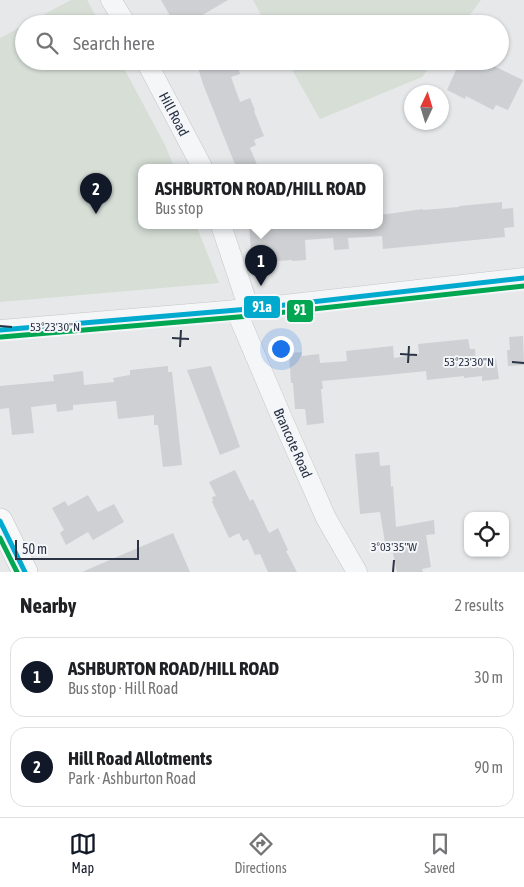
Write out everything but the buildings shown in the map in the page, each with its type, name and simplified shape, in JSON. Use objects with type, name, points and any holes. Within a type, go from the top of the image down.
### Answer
[{"type":"main road","points":[[0,521],[25,572]]},
{"type":"street","points":[[112,0],[121,15]]},
{"type":"street","name":"Hill Road","points":[[151,70],[200,164]]},
{"type":"street","points":[[222,229],[243,310]]},
{"type":"street","points":[[0,330],[243,310],[524,278]]},
{"type":"street","name":"Brancote Road","points":[[243,310],[281,416],[326,518],[357,572]]},
{"type":"shaded area","points":[[71,0],[87,0],[95,15],[43,15]]},
{"type":"shaded area","points":[[253,0],[481,0],[470,15],[261,15]]},
{"type":"shaded area","points":[[15,30],[15,70],[125,70],[165,145],[173,164],[138,164],[138,229],[198,229],[219,283],[0,302],[0,38]]},
{"type":"shaded area","points":[[292,70],[427,70],[422,77],[320,119]]},
{"type":"transit line","name":"91a","points":[[0,330],[249,309],[524,278]]},
{"type":"transit line","name":"91","points":[[1,337],[250,316],[524,286]]},
{"type":"transit line","name":"91a","points":[[0,521],[25,572]]},
{"type":"transit line","name":"91","points":[[0,538],[17,572]]},
{"type":"place","name":"Hill Road Allotments","points":[[96,214]]},
{"type":"place","name":"ASHBURTON ROAD/HILL ROAD","points":[[261,286]]}]
